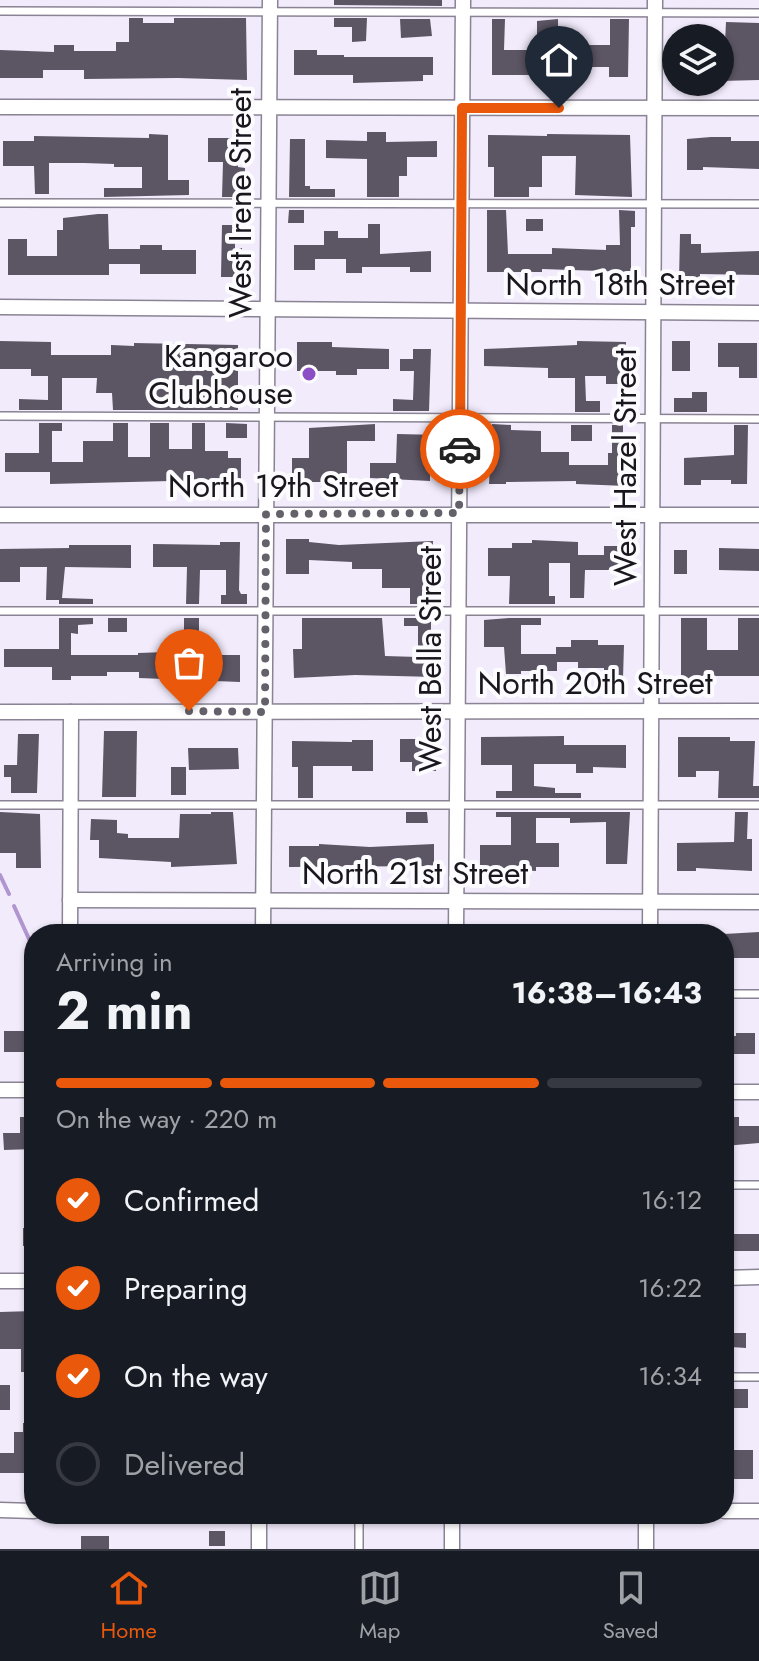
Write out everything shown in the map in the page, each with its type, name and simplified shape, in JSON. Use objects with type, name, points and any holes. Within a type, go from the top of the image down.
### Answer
[{"type":"street","name":"West Bella Street","points":[[456,924],[463,6]]},
{"type":"street","name":"West Irene Street","points":[[263,924],[270,7]]},
{"type":"street","name":"West Hazel Street","points":[[650,924],[655,7]]},
{"type":"street","points":[[0,107],[759,108]]},
{"type":"street","name":"North 18th Street","points":[[0,307],[759,313]]},
{"type":"street","name":"North 19th Street","points":[[0,515],[759,515]]},
{"type":"street","name":"North 20th Street","points":[[0,712],[759,711]]},
{"type":"street","points":[[70,924],[71,712]]},
{"type":"street","name":"North 21st Street","points":[[70,900],[759,902]]},
{"type":"street","points":[[0,1090],[24,1090]]},
{"type":"street","points":[[734,1092],[759,1092]]},
{"type":"street","points":[[734,1278],[759,1277]]},
{"type":"street","points":[[0,1281],[24,1281]]},
{"type":"street","points":[[0,1510],[24,1511]]},
{"type":"street","points":[[734,1511],[759,1511]]},
{"type":"street","points":[[259,1524],[259,1549]]},
{"type":"street","points":[[452,1524],[452,1549]]},
{"type":"street","points":[[646,1524],[646,1549]]},
{"type":"lane","points":[[0,11],[463,6],[655,7],[759,13]]},
{"type":"lane","points":[[0,203],[759,204]]},
{"type":"lane","points":[[0,416],[759,419]]},
{"type":"lane","points":[[0,611],[759,611]]},
{"type":"lane","points":[[0,805],[759,805]]},
{"type":"lane","points":[[734,994],[759,994]]},
{"type":"lane","points":[[734,1185],[759,1185]]},
{"type":"lane","points":[[734,1377],[759,1377]]},
{"type":"lane","points":[[359,1524],[359,1549]]},
{"type":"building","points":[[334,0],[442,0],[442,6],[334,5]]},
{"type":"building","points":[[129,18],[143,18],[143,23],[174,23],[174,18],[246,18],[247,80],[84,79],[84,70],[43,70],[43,78],[0,78],[0,50],[54,52],[54,45],[74,45],[74,51],[116,51],[116,42],[129,42]]},
{"type":"building","points":[[334,18],[367,18],[366,41],[352,42],[352,27],[334,27]]},
{"type":"building","points":[[400,19],[430,19],[432,36],[401,38]]},
{"type":"building","points":[[492,19],[505,19],[504,50],[537,50],[537,21],[558,19],[558,37],[551,37],[551,75],[492,75]]},
{"type":"building","points":[[610,19],[629,19],[628,77],[609,77],[609,67],[584,67],[584,71],[570,71],[570,45],[610,45]]},
{"type":"building","points":[[759,23],[759,80],[734,81],[734,24],[726,24]]},
{"type":"building","points":[[294,50],[317,50],[317,55],[344,57],[433,57],[433,75],[423,75],[423,81],[353,83],[353,75],[294,75]]},
{"type":"building","points":[[367,132],[386,132],[386,142],[437,141],[437,157],[407,157],[407,176],[399,176],[399,197],[367,197],[367,159],[326,158],[326,140],[367,141]]},
{"type":"building","points":[[149,134],[168,135],[168,180],[189,180],[189,195],[104,197],[104,188],[142,188],[142,167],[84,163],[49,163],[49,194],[35,194],[34,166],[3,166],[3,141],[34,141],[34,136],[149,138]]},
{"type":"building","points":[[488,135],[630,135],[632,197],[575,195],[576,156],[542,156],[542,187],[529,187],[529,197],[494,197],[494,167],[488,167]]},
{"type":"building","points":[[711,137],[759,141],[759,169],[703,167],[703,170],[687,170],[687,139]]},
{"type":"building","points":[[208,138],[238,138],[238,167],[245,168],[244,197],[222,197],[223,162],[208,162]]},
{"type":"building","points":[[290,139],[305,139],[305,186],[310,186],[310,189],[335,189],[335,197],[289,197]]},
{"type":"building","points":[[289,210],[304,210],[304,223],[288,223]]},
{"type":"building","points":[[487,210],[506,210],[508,254],[552,254],[552,248],[606,250],[606,245],[620,245],[619,210],[635,211],[635,227],[631,227],[631,272],[542,269],[542,272],[487,272]]},
{"type":"building","points":[[108,214],[109,249],[162,245],[162,250],[196,250],[196,274],[140,274],[140,264],[109,264],[109,275],[8,275],[8,239],[27,239],[27,256],[57,256],[57,230],[63,230],[63,218]]},
{"type":"building","points":[[526,219],[543,219],[543,231],[526,231]]},
{"type":"building","points":[[368,224],[380,224],[380,254],[431,251],[431,272],[410,272],[410,267],[362,267],[362,273],[346,273],[346,259],[315,259],[315,270],[294,270],[294,245],[324,245],[324,231],[338,231],[338,238],[368,238]]},
{"type":"building","points":[[222,225],[235,225],[235,248],[242,248],[242,277],[221,277]]},
{"type":"building","points":[[680,234],[691,234],[691,244],[701,244],[701,253],[759,251],[759,275],[700,274],[700,280],[679,280]]},
{"type":"building","points":[[0,341],[51,342],[51,355],[111,355],[111,345],[134,346],[134,343],[238,345],[238,410],[113,410],[112,393],[96,393],[97,378],[62,378],[62,410],[19,410],[19,399],[48,400],[48,376],[31,376],[31,369],[0,369]]},
{"type":"building","points":[[577,341],[626,342],[626,384],[606,384],[606,376],[585,376],[586,401],[600,401],[600,412],[575,412],[575,378],[548,378],[548,368],[484,366],[484,349],[577,345]]},
{"type":"building","points":[[672,341],[690,341],[690,371],[672,371]]},
{"type":"building","points":[[297,342],[332,342],[332,347],[389,349],[389,369],[357,369],[357,375],[336,375],[336,371],[297,371]]},
{"type":"building","points":[[718,343],[757,343],[757,378],[739,378],[739,367],[718,367]]},
{"type":"building","points":[[413,349],[431,349],[429,411],[393,411],[393,399],[413,400],[414,371],[400,371],[400,359],[413,359]]},
{"type":"building","points":[[692,392],[707,392],[707,412],[674,412],[674,398],[692,398]]},
{"type":"building","points":[[39,423],[62,423],[62,431],[52,431],[52,462],[83,462],[83,441],[113,441],[113,423],[128,423],[128,457],[150,457],[150,423],[169,423],[169,449],[192,449],[192,423],[205,423],[205,451],[228,451],[228,458],[241,458],[241,481],[186,479],[186,486],[170,486],[170,481],[50,484],[50,472],[5,472],[5,453],[39,453]]},
{"type":"building","points":[[226,423],[247,424],[247,438],[226,438]]},
{"type":"building","points":[[375,424],[375,441],[347,441],[347,486],[328,486],[328,482],[292,482],[292,458],[309,458],[309,428]]},
{"type":"building","points":[[492,424],[511,425],[511,430],[541,431],[541,452],[569,452],[569,465],[608,465],[608,453],[612,453],[612,425],[623,425],[627,486],[576,484],[576,481],[489,484]]},
{"type":"building","points":[[571,425],[592,425],[592,441],[571,441]]},
{"type":"building","points":[[734,425],[748,425],[747,484],[731,484],[731,480],[701,480],[701,485],[684,485],[684,458],[734,455]]},
{"type":"building","points":[[397,434],[441,435],[441,449],[430,449],[430,481],[370,478],[370,463],[396,463]]},
{"type":"building","points":[[286,539],[309,539],[309,542],[339,545],[433,541],[431,604],[410,604],[410,588],[382,588],[382,569],[352,569],[352,562],[309,560],[309,574],[286,574]]},
{"type":"building","points":[[532,540],[578,542],[578,555],[604,555],[604,546],[622,546],[622,570],[585,570],[584,598],[570,598],[570,563],[549,563],[549,596],[555,596],[555,604],[509,604],[510,576],[488,576],[488,548],[512,548],[512,543],[532,543]]},
{"type":"building","points":[[220,542],[240,542],[239,590],[241,594],[247,594],[247,604],[221,604],[221,595],[226,595],[226,570],[200,570],[199,604],[186,604],[187,567],[153,567],[153,544],[220,545]]},
{"type":"building","points":[[69,545],[131,545],[131,568],[65,567],[62,598],[93,599],[93,604],[59,604],[59,600],[46,600],[47,567],[20,567],[20,582],[0,582],[0,549],[69,548]]},
{"type":"building","points":[[719,548],[759,549],[759,571],[719,570]]},
{"type":"building","points":[[674,550],[687,550],[687,574],[674,574]]},
{"type":"building","points":[[59,618],[93,618],[93,624],[78,625],[78,634],[71,633],[71,655],[138,655],[167,652],[167,645],[184,645],[184,618],[199,618],[199,642],[210,642],[210,655],[240,655],[240,682],[139,678],[139,672],[107,672],[107,676],[71,676],[71,680],[52,680],[52,667],[4,667],[4,649],[59,649]]},
{"type":"building","points":[[108,618],[127,618],[127,632],[108,632]]},
{"type":"building","points":[[302,618],[382,618],[385,656],[418,657],[418,626],[404,626],[404,618],[431,618],[431,641],[436,641],[436,677],[355,675],[294,678],[293,649],[302,649]]},
{"type":"building","points":[[541,618],[541,625],[521,625],[521,654],[556,654],[556,647],[571,647],[571,640],[598,640],[598,645],[624,645],[623,678],[604,678],[604,668],[578,668],[578,662],[557,662],[557,671],[506,674],[504,647],[484,647],[484,620]]},
{"type":"building","points":[[681,618],[707,618],[707,650],[738,650],[738,618],[759,618],[759,676],[707,676],[707,679],[681,680]]},
{"type":"building","points":[[104,731],[137,731],[136,797],[102,797]]},
{"type":"building","points":[[18,734],[39,734],[37,793],[11,793],[11,777],[4,777],[4,765],[17,765]]},
{"type":"building","points":[[564,736],[564,745],[626,745],[626,768],[593,767],[593,773],[576,773],[576,764],[534,764],[534,786],[555,788],[555,793],[581,793],[581,798],[496,798],[496,791],[512,791],[512,765],[481,765],[481,737]]},
{"type":"building","points":[[678,737],[730,737],[730,741],[755,741],[753,786],[759,786],[759,798],[718,798],[719,771],[696,771],[696,777],[678,777]]},
{"type":"building","points":[[400,739],[436,739],[436,771],[412,771],[412,762],[400,762]]},
{"type":"building","points":[[373,740],[373,771],[352,771],[352,766],[313,766],[313,798],[298,798],[298,767],[292,767],[292,741]]},
{"type":"building","points":[[188,748],[238,748],[239,769],[189,770]]},
{"type":"building","points":[[171,767],[186,767],[186,795],[171,795]]},
{"type":"building","points":[[0,812],[40,814],[41,868],[16,868],[16,853],[0,853]]},
{"type":"building","points":[[233,812],[237,864],[171,867],[171,862],[99,858],[99,840],[90,840],[91,819],[117,820],[117,833],[128,834],[128,838],[179,838],[180,814]]},
{"type":"building","points":[[406,812],[427,812],[428,823],[406,823]]},
{"type":"building","points":[[496,812],[630,812],[627,864],[606,864],[606,822],[570,823],[570,818],[536,818],[536,843],[559,843],[559,867],[536,867],[536,871],[480,868],[480,845],[511,845],[511,817],[496,817]]},
{"type":"building","points":[[735,812],[748,812],[747,839],[752,839],[752,871],[696,868],[696,871],[677,871],[677,843],[734,842]]},
{"type":"building","points":[[434,844],[434,866],[289,867],[289,846],[370,847]]},
{"type":"building","points":[[759,932],[759,958],[734,958],[734,933]]},
{"type":"building","points":[[4,1031],[24,1031],[24,1052],[4,1052]]},
{"type":"building","points":[[736,1033],[755,1033],[755,1054],[734,1054]]},
{"type":"building","points":[[20,1117],[24,1117],[24,1149],[4,1150],[3,1133],[20,1133]]},
{"type":"building","points":[[734,1117],[739,1117],[739,1126],[759,1126],[759,1143],[734,1145]]},
{"type":"building","points":[[734,1234],[759,1234],[759,1251],[734,1251]]},
{"type":"building","points":[[24,1311],[24,1372],[21,1372],[21,1349],[0,1349],[0,1312]]},
{"type":"building","points":[[734,1333],[746,1333],[746,1348],[734,1347]]},
{"type":"building","points":[[0,1385],[10,1385],[10,1410],[0,1410]]},
{"type":"building","points":[[734,1389],[748,1389],[748,1408],[734,1408]]},
{"type":"building","points":[[24,1423],[24,1473],[0,1473],[0,1453],[14,1453],[14,1432],[23,1432]]},
{"type":"building","points":[[734,1450],[753,1450],[753,1479],[734,1479]]},
{"type":"building","points":[[209,1531],[225,1531],[225,1546],[209,1546]]},
{"type":"building","points":[[81,1536],[109,1536],[109,1549],[81,1549]]},
{"type":"waterway","points":[[0,875],[9,894]]},
{"type":"waterway","points":[[14,906],[24,928]]},
{"type":"way so far","points":[[189,711],[265,712],[266,514],[459,513],[460,449]]},
{"type":"place","name":"Kangaroo Clubhouse","points":[[309,374]]},
{"type":"route","points":[[460,449],[462,108],[559,108]]}]
